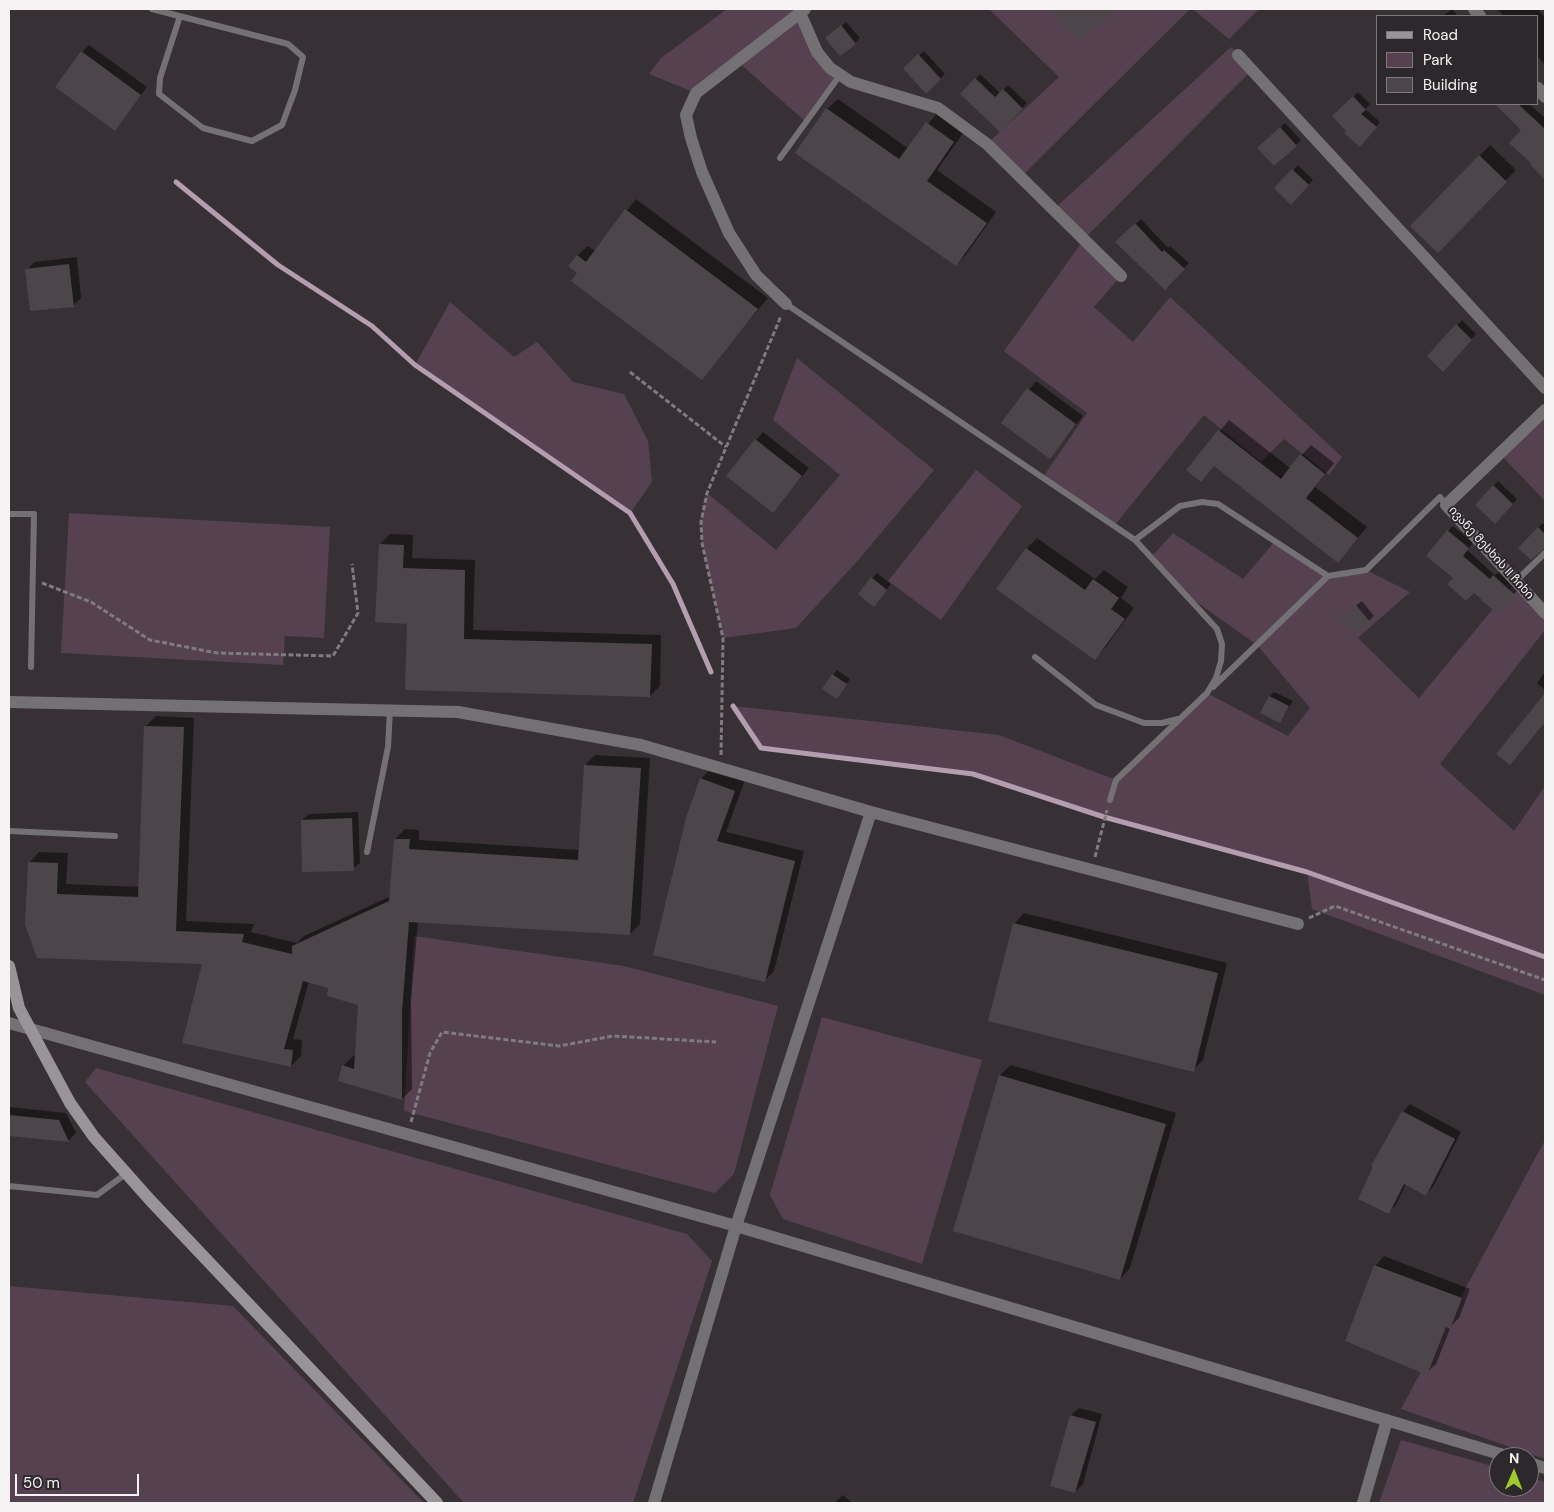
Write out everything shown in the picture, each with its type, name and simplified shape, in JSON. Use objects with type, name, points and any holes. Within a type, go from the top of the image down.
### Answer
[{"type":"street","points":[[786,304],[756,275],[729,233],[702,172],[686,115],[696,93],[803,11],[817,52],[830,68],[858,84],[938,108],[987,144],[1121,276]]},
{"type":"street","points":[[1238,55],[1545,388]]},
{"type":"street","name":"ივანე მესხის II ჩიხი","points":[[1545,410],[1446,505],[1545,613]]},
{"type":"street","points":[[9,702],[390,710],[467,714],[641,745],[871,812],[1298,924]]},
{"type":"street","points":[[654,1503],[736,1226],[871,812]]},
{"type":"street","points":[[9,966],[19,1008],[70,1103],[94,1137],[437,1503]]},
{"type":"street","points":[[9,1023],[736,1226],[1489,1451]]},
{"type":"street","points":[[1362,1503],[1387,1420]]},
{"type":"lane","points":[[152,9],[180,16],[288,44],[303,57],[295,90],[282,125],[252,141],[203,128],[159,94],[160,78],[180,16]]},
{"type":"lane","points":[[780,158],[840,74]]},
{"type":"lane","points":[[786,304],[1135,540],[1217,629],[1222,644],[1221,661],[1216,678],[1207,693]]},
{"type":"lane","points":[[1110,800],[1116,780],[1328,576],[1366,570],[1440,497],[1446,505]]},
{"type":"lane","points":[[1135,540],[1180,506],[1202,502],[1218,504],[1328,576]]},
{"type":"lane","points":[[9,514],[34,514],[31,667]]},
{"type":"lane","points":[[1516,581],[1545,554]]},
{"type":"lane","points":[[1035,657],[1096,705],[1144,722],[1162,723],[1180,718]]},
{"type":"lane","points":[[367,852],[388,748],[390,710]]},
{"type":"lane","points":[[9,832],[115,836]]},
{"type":"lane","points":[[9,1186],[97,1196],[127,1173]]},
{"type":"path","points":[[721,768],[723,638],[702,543],[701,522],[707,493],[786,304]]},
{"type":"path","points":[[630,372],[726,448]]},
{"type":"path","points":[[32,580],[91,602],[150,640],[217,653],[333,656],[358,613],[352,564]]},
{"type":"path","points":[[1092,870],[1104,817],[1110,800]]},
{"type":"path","points":[[1298,924],[1336,906],[1545,980]]},
{"type":"path","points":[[407,1134],[430,1053],[442,1032],[559,1046],[613,1036],[716,1042]]},
{"type":"green space","points":[[727,9],[805,9],[817,52],[840,75],[806,122],[737,61],[696,93],[649,74],[661,58]]},
{"type":"green space","points":[[989,9],[1190,9],[1021,177],[987,144],[1059,77]]},
{"type":"green space","points":[[1193,9],[1259,9],[1229,39]]},
{"type":"green space","points":[[1231,47],[1252,70],[1084,239],[1054,209]]},
{"type":"green space","points":[[1084,239],[1121,276],[1094,307],[1133,342],[1170,297],[1342,457],[1329,475],[1284,439],[1261,462],[1204,415],[1114,526],[1043,477],[1087,413],[1004,351]]},
{"type":"green space","points":[[450,302],[514,357],[537,342],[573,382],[624,394],[648,441],[652,482],[630,513],[415,365]]},
{"type":"green space","points":[[797,358],[934,470],[860,558],[796,628],[723,638],[702,543],[701,522],[707,493],[776,550],[840,475],[773,420]]},
{"type":"green space","points":[[1545,410],[1545,501],[1500,454]]},
{"type":"green space","points":[[976,470],[1022,506],[941,620],[888,581]]},
{"type":"green space","points":[[69,513],[330,527],[324,638],[285,636],[283,665],[61,653]]},
{"type":"green space","points":[[1173,533],[1243,579],[1275,541],[1328,576],[1366,570],[1410,592],[1358,638],[1419,698],[1516,581],[1545,613],[1545,630],[1440,764],[1514,831],[1545,786],[1545,995],[1312,909],[1307,872],[1104,817],[973,774],[761,748],[733,706],[999,735],[1116,780],[1207,693],[1288,736],[1310,708],[1257,645],[1184,593],[1151,557]]},
{"type":"green space","points":[[414,936],[624,966],[778,1006],[734,1174],[715,1193],[404,1111]]},
{"type":"green space","points":[[822,1017],[982,1060],[922,1264],[783,1219],[770,1195]]},
{"type":"green space","points":[[96,1068],[687,1234],[712,1261],[633,1503],[464,1503],[85,1082]]},
{"type":"green space","points":[[1545,1140],[1545,1459],[1539,1457],[1539,1447],[1510,1447],[1401,1409]]},
{"type":"green space","points":[[9,1286],[233,1306],[424,1503],[9,1503]]},
{"type":"green space","points":[[1401,1440],[1489,1465],[1489,1497],[1539,1497],[1539,1480],[1545,1482],[1545,1503],[1379,1503]]},
{"type":"building","points":[[1050,9],[1116,9],[1079,41]]},
{"type":"building","points":[[841,25],[856,44],[840,56],[825,38]]},
{"type":"building","points":[[81,51],[141,95],[115,131],[55,87]]},
{"type":"building","points":[[918,54],[941,79],[926,94],[903,68]]},
{"type":"building","points":[[975,78],[995,97],[1003,89],[1023,109],[1000,132],[960,94]]},
{"type":"building","points":[[1353,96],[1366,110],[1361,114],[1377,127],[1360,147],[1344,133],[1346,131],[1332,116]]},
{"type":"building","points":[[1496,105],[1519,105],[1545,129],[1545,180],[1531,163],[1509,143],[1521,130]]},
{"type":"building","points":[[826,108],[899,159],[926,122],[954,142],[927,181],[987,223],[956,266],[795,153]]},
{"type":"building","points":[[1280,127],[1297,146],[1274,166],[1257,148]]},
{"type":"building","points":[[1479,155],[1507,182],[1438,253],[1410,226]]},
{"type":"building","points":[[1292,169],[1309,185],[1291,205],[1274,188]]},
{"type":"building","points":[[625,209],[758,309],[702,380],[571,281],[577,273],[568,266],[577,255],[586,262]]},
{"type":"building","points":[[1135,223],[1162,252],[1164,250],[1185,269],[1165,290],[1115,242]]},
{"type":"building","points":[[69,264],[74,307],[30,311],[25,269]]},
{"type":"building","points":[[1456,324],[1472,340],[1443,372],[1427,356]]},
{"type":"building","points":[[1027,388],[1076,424],[1050,459],[1001,423]]},
{"type":"building","points":[[1218,430],[1281,479],[1300,454],[1325,474],[1306,498],[1358,538],[1338,563],[1214,466],[1201,482],[1186,470]]},
{"type":"building","points":[[755,439],[802,476],[773,513],[726,476]]},
{"type":"building","points":[[1493,485],[1513,504],[1495,524],[1475,505]]},
{"type":"building","points":[[1538,527],[1545,534],[1545,548],[1531,560],[1518,548]]},
{"type":"building","points":[[1447,530],[1469,548],[1463,556],[1490,579],[1493,575],[1515,595],[1497,614],[1474,593],[1466,601],[1447,584],[1453,578],[1426,556]]},
{"type":"building","points":[[379,544],[404,545],[403,568],[465,570],[464,639],[652,644],[650,697],[405,690],[407,624],[375,622]]},
{"type":"building","points":[[1026,548],[1085,590],[1093,579],[1119,598],[1111,609],[1125,619],[1095,660],[996,589]]},
{"type":"building","points":[[871,577],[887,590],[874,607],[858,594]]},
{"type":"building","points":[[1356,605],[1370,622],[1353,635],[1339,618]]},
{"type":"building","points":[[832,674],[847,684],[837,699],[822,689]]},
{"type":"building","points":[[1545,693],[1545,722],[1510,765],[1496,754]]},
{"type":"building","points":[[1269,696],[1289,706],[1280,723],[1260,713]]},
{"type":"building","points":[[144,726],[184,727],[176,931],[244,934],[242,942],[292,954],[292,946],[389,901],[394,839],[410,839],[409,849],[578,860],[584,765],[641,768],[630,935],[409,922],[402,1012],[402,1100],[338,1081],[342,1065],[354,1069],[358,1005],[327,996],[328,988],[303,981],[284,1049],[293,1050],[291,1067],[182,1043],[202,964],[37,958],[25,925],[28,862],[58,863],[57,894],[138,897]]},
{"type":"building","points":[[700,778],[735,791],[717,841],[795,861],[765,982],[653,955],[686,818]]},
{"type":"building","points":[[352,818],[354,871],[302,872],[301,820]]},
{"type":"building","points":[[1013,923],[1218,973],[1194,1072],[988,1021]]},
{"type":"building","points":[[999,1075],[1166,1124],[1120,1280],[953,1231]]},
{"type":"building","points":[[1402,1111],[1455,1139],[1426,1196],[1404,1184],[1389,1214],[1358,1199],[1373,1167],[1371,1166]]},
{"type":"building","points":[[9,1115],[59,1120],[69,1142],[9,1136]]},
{"type":"building","points":[[1374,1265],[1462,1298],[1450,1329],[1446,1327],[1427,1375],[1345,1341]]},
{"type":"building","points":[[1070,1415],[1096,1422],[1075,1493],[1050,1486]]},
{"type":"waterway","points":[[176,182],[278,265],[372,326],[415,365],[630,513],[673,584],[711,672]]},
{"type":"waterway","points":[[733,706],[761,748],[973,774],[1104,817],[1307,872],[1545,957]]}]
